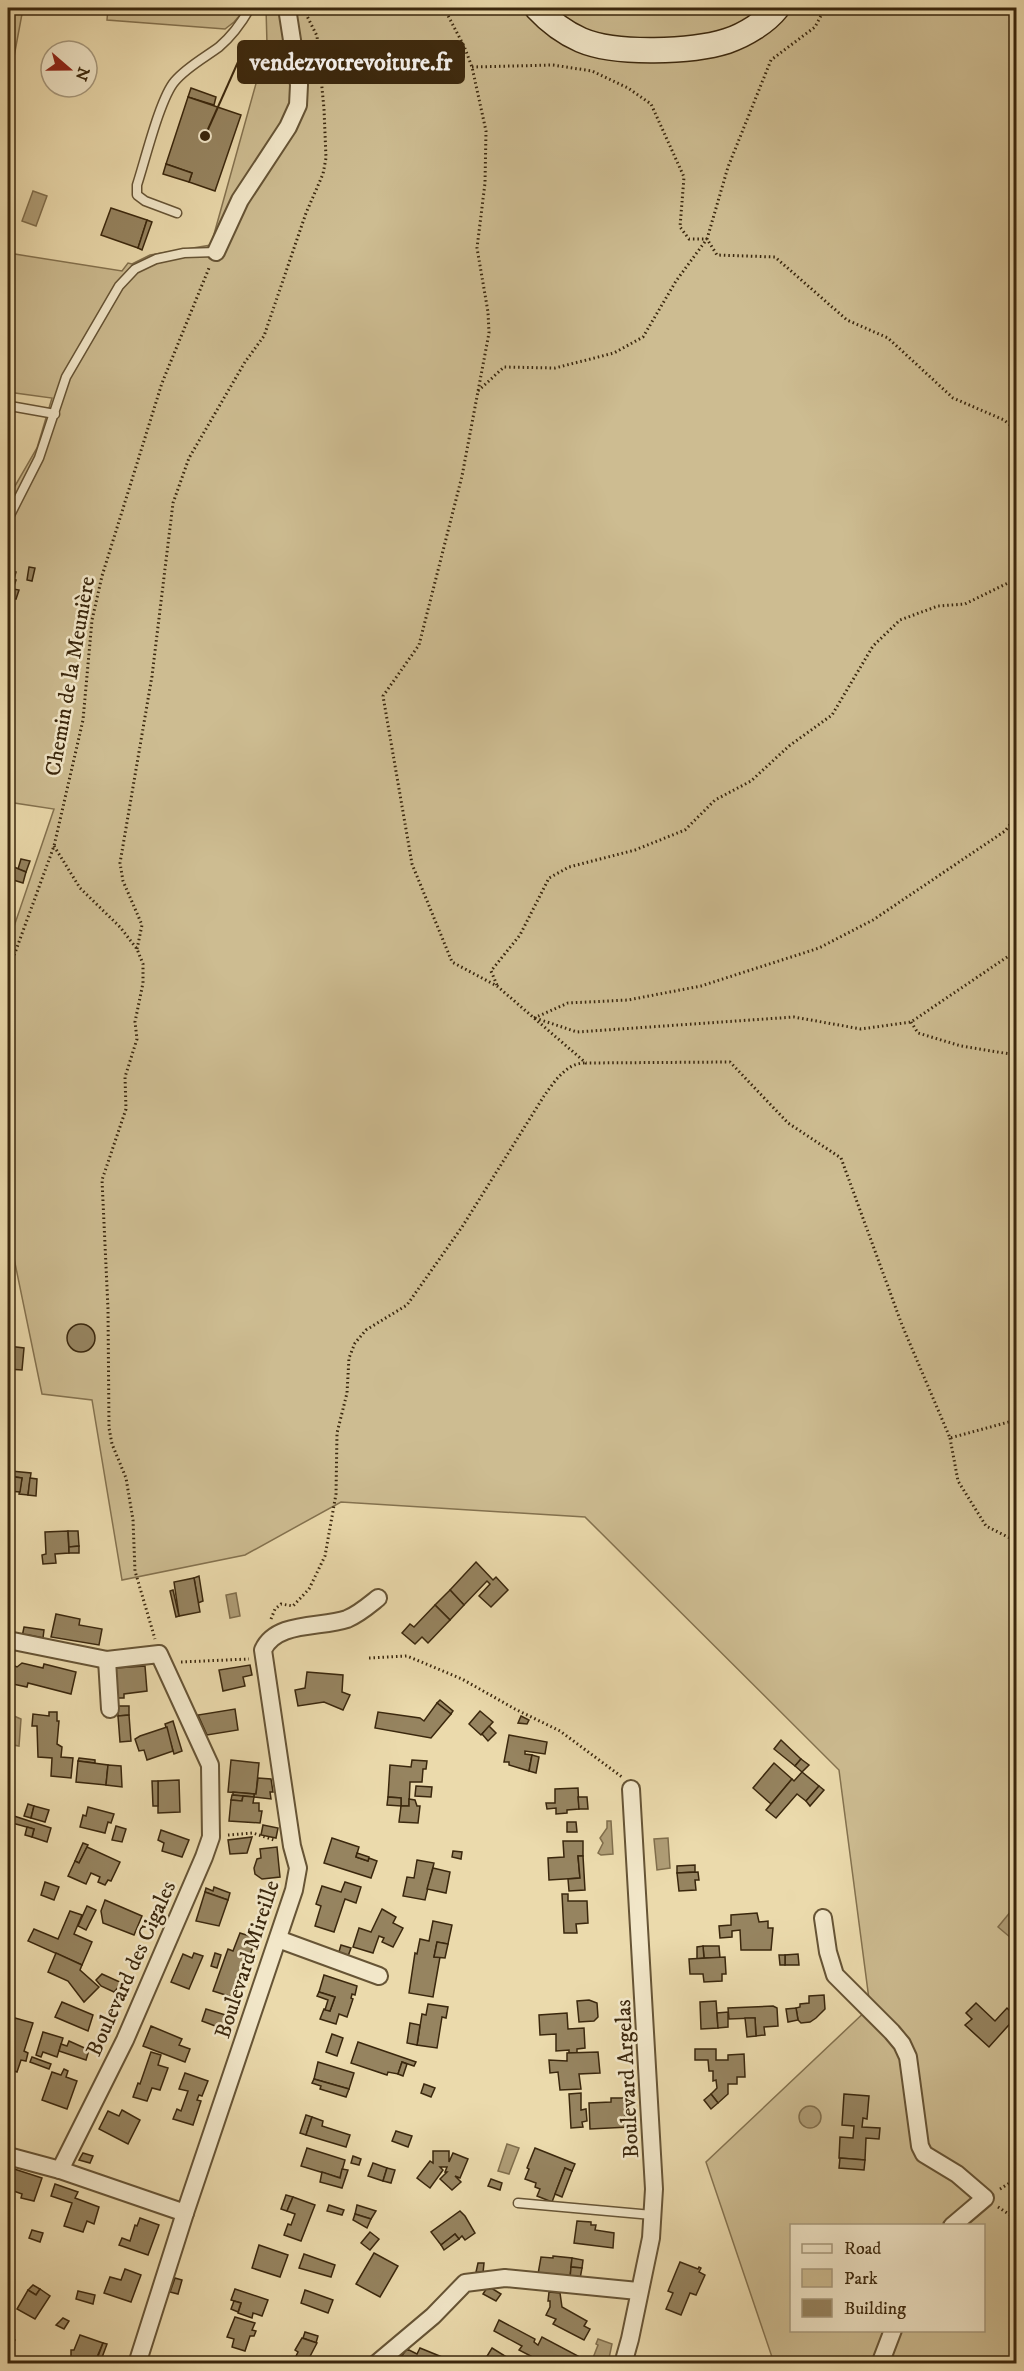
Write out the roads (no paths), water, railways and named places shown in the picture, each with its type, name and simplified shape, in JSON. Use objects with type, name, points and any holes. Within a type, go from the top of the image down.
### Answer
[{"type":"main road","points":[[537,8],[558,28],[602,46],[690,49],[728,40],[758,24],[777,8]]},
{"type":"street","points":[[216,252],[240,200],[288,127],[297,105],[300,85],[288,8]]},
{"type":"street","name":"Boulevard Mireille","points":[[137,2364],[185,2213],[278,1940],[294,1890],[298,1868],[292,1846],[263,1650],[270,1639],[296,1628],[356,1615],[378,1598]]},
{"type":"street","points":[[8,1640],[107,1660],[110,1709]]},
{"type":"street","name":"Boulevard des Cigales","points":[[60,2170],[125,2040],[211,1837],[210,1765],[159,1654],[107,1660]]},
{"type":"street","name":"Boulevard Argelas","points":[[623,2364],[651,2238],[654,2189],[632,1789]]},
{"type":"street","points":[[823,1918],[828,1952],[835,1975],[892,2032],[908,2056],[920,2146],[924,2154],[957,2174],[985,2198],[954,2224]]},
{"type":"street","points":[[278,1940],[379,1976]]},
{"type":"street","points":[[8,2156],[60,2170],[185,2213]]},
{"type":"street","points":[[376,2364],[433,2316],[465,2283],[505,2278],[638,2291]]},
{"type":"street","points":[[880,2364],[893,2332]]},
{"type":"lane","points":[[177,213],[145,201],[137,195],[137,185],[165,98],[173,82],[188,68],[220,46],[240,26],[250,8]]},
{"type":"lane","points":[[8,519],[39,458],[66,377],[119,286],[135,269],[156,259],[184,253],[216,252]]},
{"type":"lane","points":[[8,407],[55,414]]},
{"type":"lane","points":[[518,2203],[652,2215]]},
{"type":"place","name":"vendezvotrevoiture.fr","points":[[205,136]]}]
